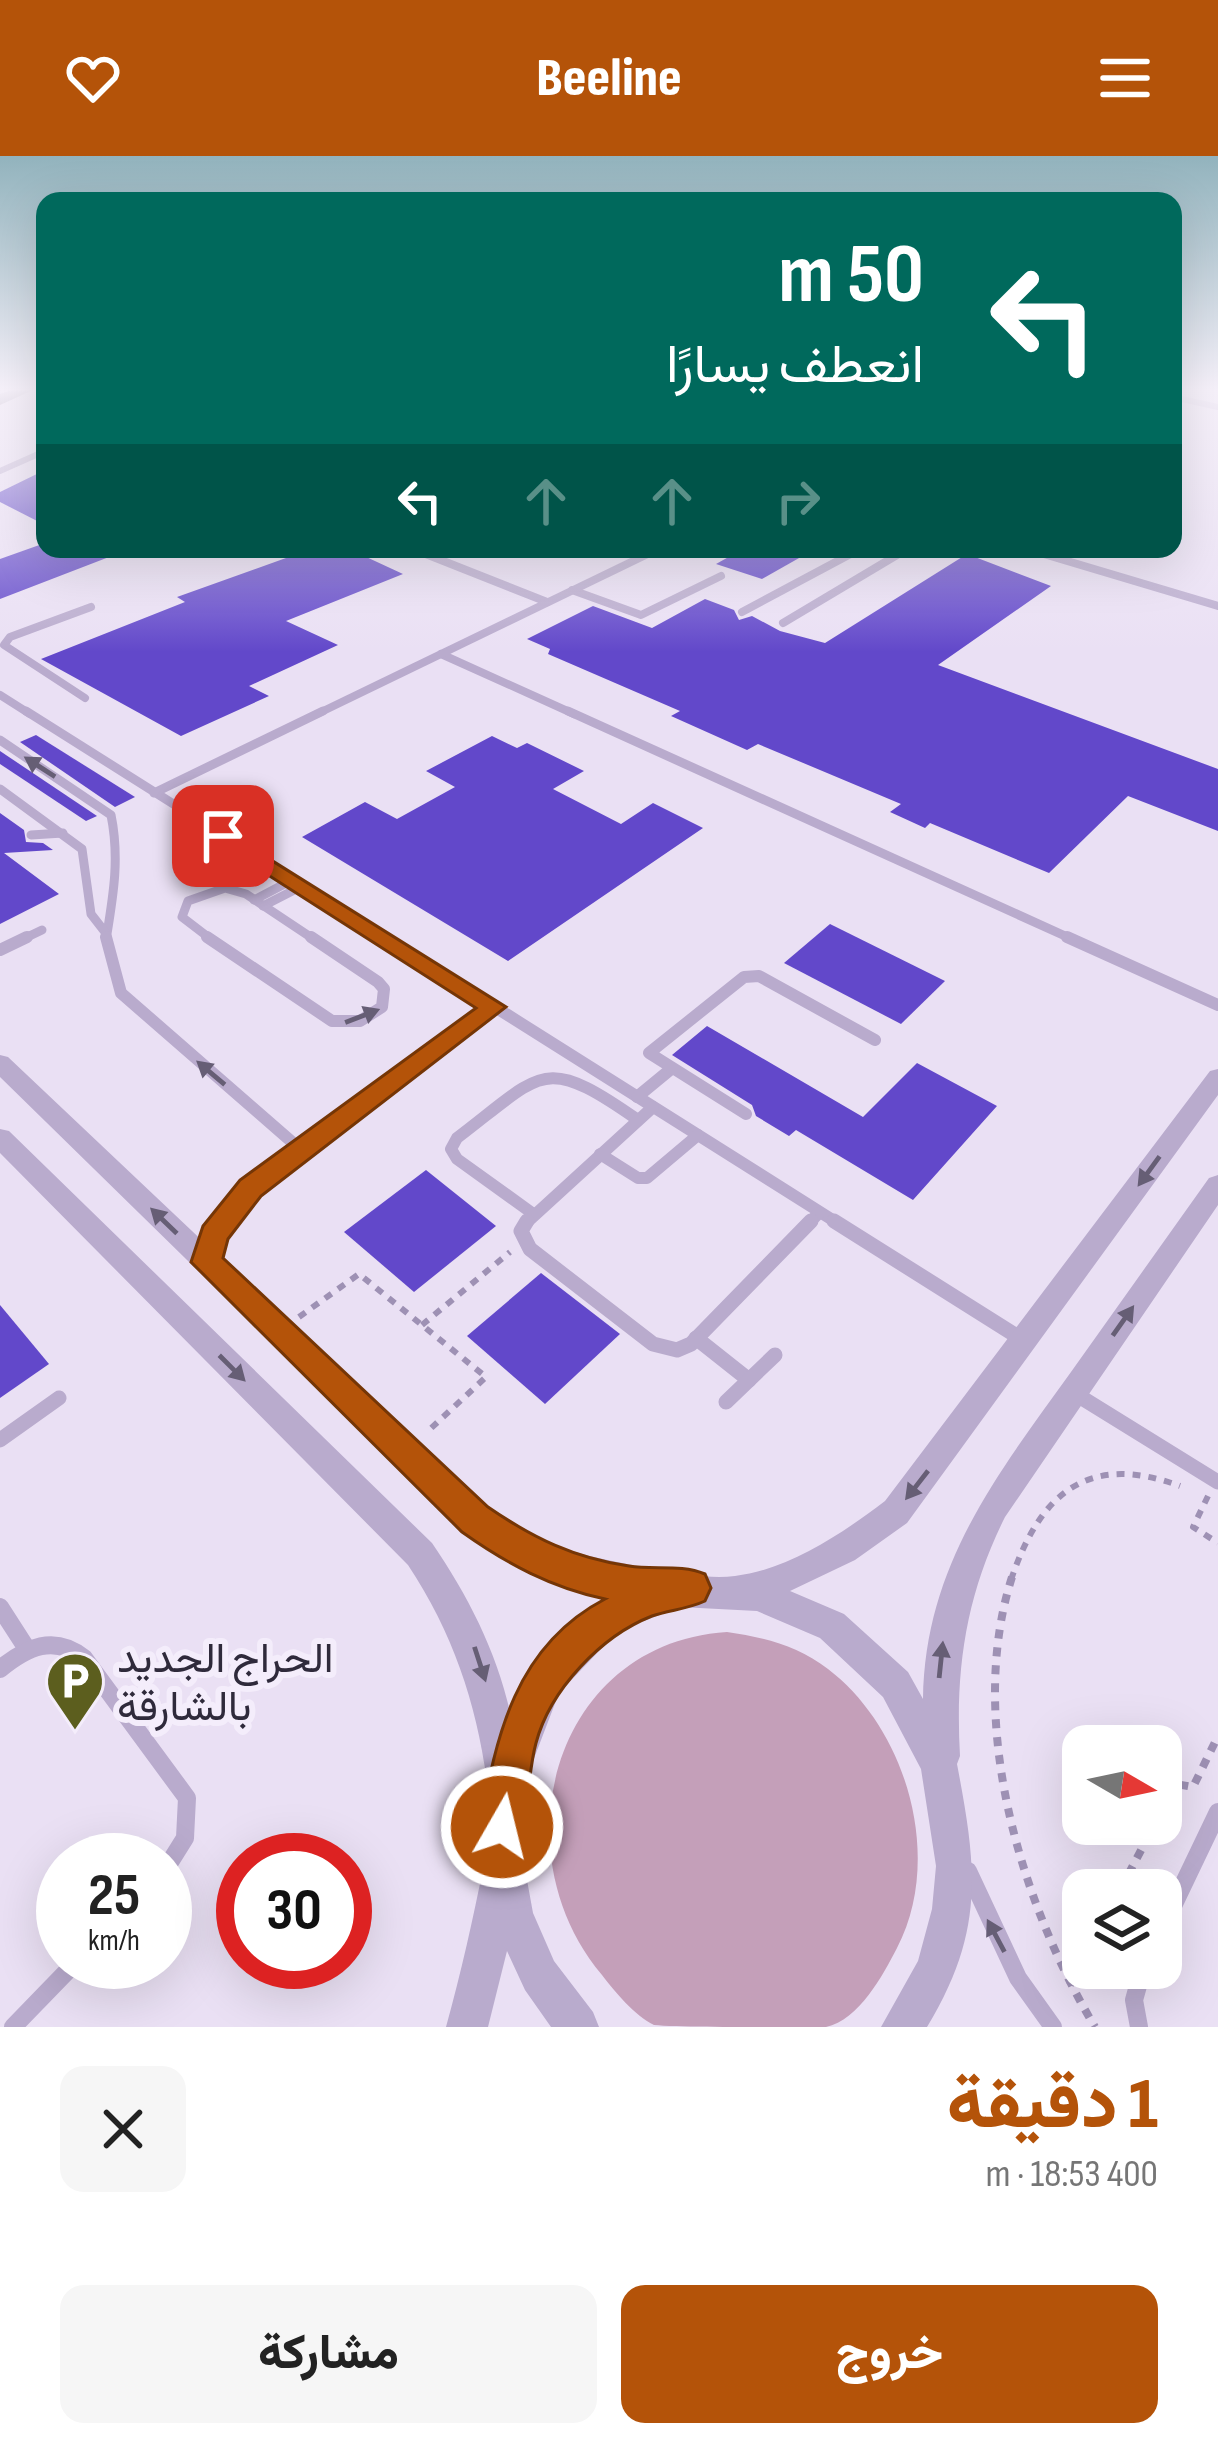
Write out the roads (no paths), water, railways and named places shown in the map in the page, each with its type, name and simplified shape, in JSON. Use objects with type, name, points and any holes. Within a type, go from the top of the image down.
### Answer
[{"type":"street","points":[[3,1062],[475,1520],[521,1551],[574,1574],[632,1586],[746,1589],[795,1604],[842,1630],[885,1669],[919,1718],[944,1777]]},
{"type":"street","points":[[746,1589],[802,1573],[854,1547],[896,1512],[1218,1077]]},
{"type":"street","points":[[0,1138],[419,1554],[454,1600],[480,1657],[497,1723],[508,1892],[529,1955],[578,2027]]},
{"type":"street","points":[[902,2027],[922,2001],[944,1948],[955,1894],[955,1838],[944,1777],[938,1694],[945,1622],[964,1559],[994,1506],[1215,1194]]},
{"type":"street","points":[[467,2027],[495,1919],[502,1812],[523,1724],[538,1692],[568,1651],[605,1620],[647,1598],[692,1588]]},
{"type":"lane","points":[[436,558],[547,602]]},
{"type":"lane","points":[[154,793],[639,558]]},
{"type":"lane","points":[[742,612],[843,558]]},
{"type":"lane","points":[[783,623],[892,558]]},
{"type":"lane","points":[[1057,558],[1218,606]]},
{"type":"lane","points":[[572,590],[641,615],[721,576]]},
{"type":"lane","points":[[85,698],[4,645],[10,637],[91,607]]},
{"type":"lane","points":[[441,653],[1218,1005]]},
{"type":"lane","points":[[0,660],[16,654]]},
{"type":"lane","points":[[0,695],[1024,1341]]},
{"type":"lane","points":[[0,740],[111,815],[116,868],[113,914],[105,932]]},
{"type":"lane","points":[[0,789],[82,849],[91,914],[105,932],[110,969],[121,993],[300,1149]]},
{"type":"lane","points":[[31,835],[64,833]]},
{"type":"lane","points":[[259,903],[297,883]]},
{"type":"lane","points":[[211,889],[237,890],[259,903],[377,982],[384,989],[382,1007],[360,1021],[332,1022],[182,917],[188,901],[211,889]]},
{"type":"lane","points":[[0,950],[42,930]]},
{"type":"lane","points":[[746,1114],[651,1056],[652,1047],[751,974],[875,1040]]},
{"type":"lane","points":[[206,1262],[214,1235],[230,1210],[300,1149],[494,1007]]},
{"type":"lane","points":[[637,1097],[671,1069]]},
{"type":"lane","points":[[532,1213],[457,1160],[451,1149],[457,1138],[536,1081],[555,1075],[574,1079],[638,1120]]},
{"type":"lane","points":[[652,1107],[524,1221],[523,1241],[660,1348],[684,1348],[696,1339],[819,1213]]},
{"type":"lane","points":[[600,1154],[638,1178],[647,1178],[698,1136]]},
{"type":"lane","points":[[696,1339],[749,1380]]},
{"type":"lane","points":[[726,1402],[775,1355]]},
{"type":"lane","points":[[1074,1393],[1216,1481]]},
{"type":"lane","points":[[0,1440],[59,1398]]},
{"type":"lane","points":[[0,1607],[27,1649]]},
{"type":"lane","points":[[0,1669],[44,1643],[74,1647],[179,1783],[189,1817],[184,1833]]},
{"type":"lane","points":[[1182,1887],[1218,1812]]},
{"type":"lane","points":[[955,1838],[981,1907],[1018,1978],[1053,2027]]},
{"type":"lane","points":[[13,2027],[50,1989]]},
{"type":"lane","points":[[1137,1989],[1134,2000],[1139,2027]]},
{"type":"place","name":"الحراج الجديد بالشارقة","points":[[75,1732]]}]
